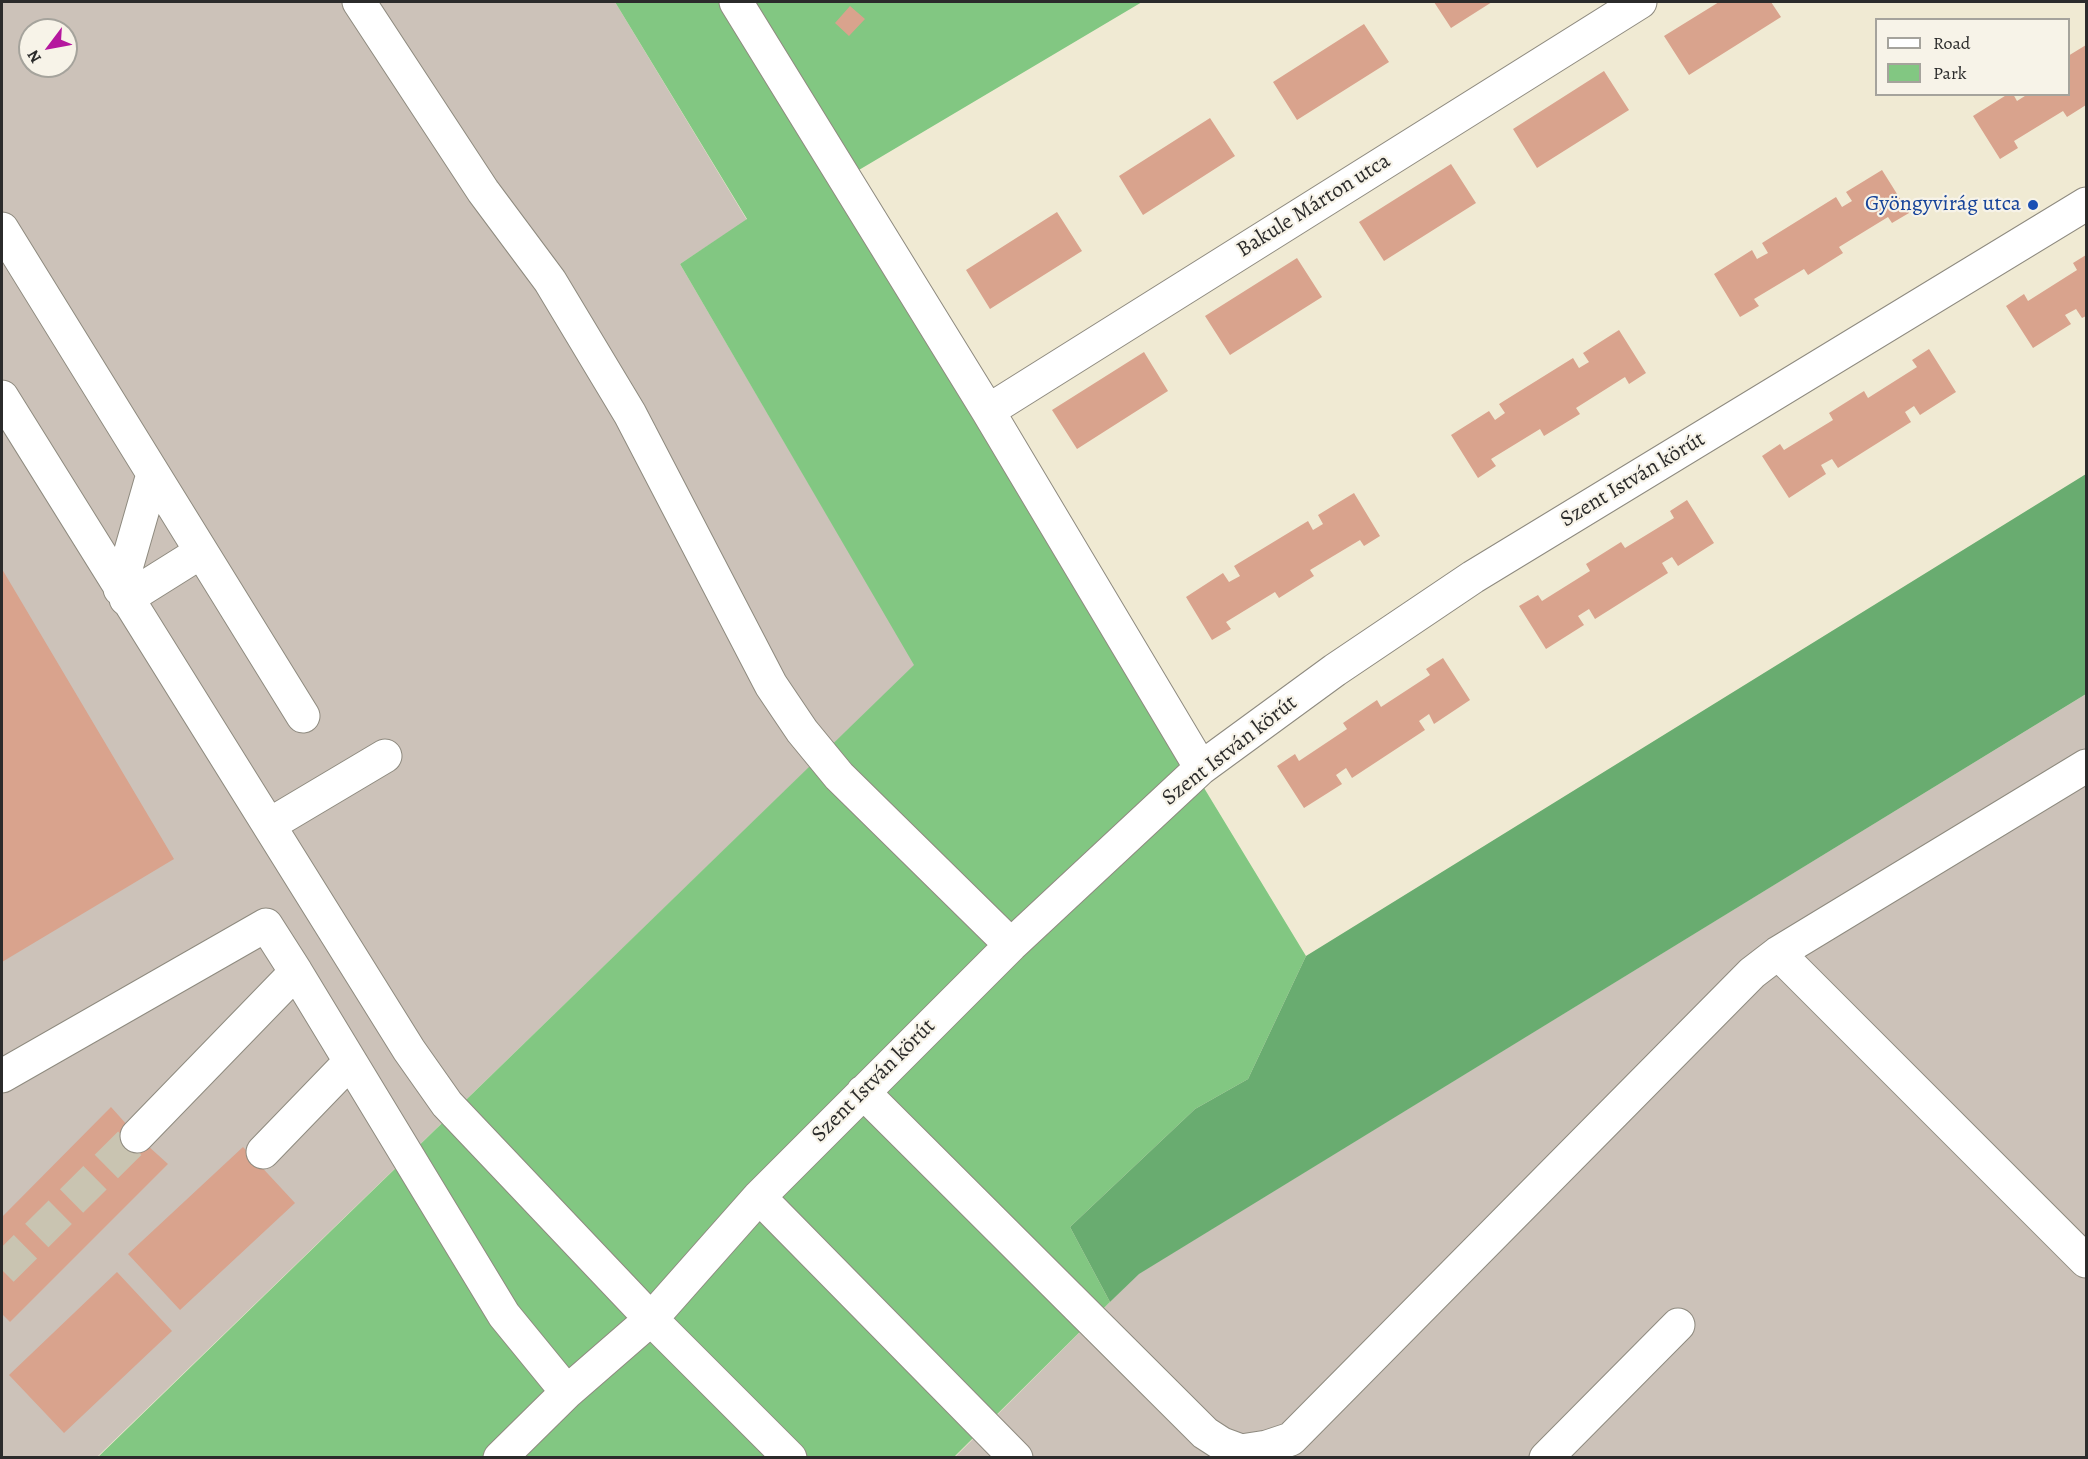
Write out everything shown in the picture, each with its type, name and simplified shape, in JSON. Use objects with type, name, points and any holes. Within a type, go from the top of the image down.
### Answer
[{"type":"street","points":[[359,2],[483,191],[550,281],[630,414],[771,685],[802,731],[839,776],[1011,945]]},
{"type":"street","points":[[736,2],[988,411],[1201,768]]},
{"type":"street","name":"Bakule Márton utca","points":[[988,411],[1640,2]]},
{"type":"street","name":"Szent István körút","points":[[500,1458],[567,1392],[651,1319],[759,1197],[1011,945],[1201,768],[1335,670],[1473,577],[2086,204]]},
{"type":"street","points":[[2,229],[303,717]]},
{"type":"street","points":[[2,397],[409,1050],[447,1104],[651,1319],[790,1458]]},
{"type":"street","points":[[123,594],[153,474]]},
{"type":"street","points":[[123,594],[201,552]]},
{"type":"street","points":[[268,825],[385,756]]},
{"type":"street","points":[[863,1092],[1204,1433],[1221,1444],[1241,1451],[1267,1447],[1291,1439],[1752,973],[1778,953],[2086,766]]},
{"type":"street","points":[[2,1076],[266,925],[504,1315],[567,1392]]},
{"type":"street","points":[[1778,953],[2086,1261]]},
{"type":"street","points":[[137,1136],[296,972]]},
{"type":"street","points":[[263,1152],[351,1062]]},
{"type":"street","points":[[759,1197],[1016,1458]]},
{"type":"street","points":[[1546,1458],[1678,1325]]},
{"type":"shaded area","points":[[2,2],[615,2],[747,220],[680,264],[915,665],[97,1457],[2,1458]]},
{"type":"shaded area","points":[[2086,694],[2086,1457],[954,1458],[1138,1274]]},
{"type":"green space","points":[[615,2],[1142,2],[837,183],[1306,956],[1248,1079],[1195,1109],[1070,1227],[1110,1302],[954,1457],[97,1458],[914,665],[680,264],[747,219]]},
{"type":"green space","points":[[2086,474],[2086,694],[1139,1274],[1110,1302],[1070,1227],[1195,1109],[1248,1079],[1306,956]]},
{"type":"building","points":[[1434,2],[1492,2],[1451,28]]},
{"type":"building","points":[[1719,2],[1771,2],[1781,17],[1689,75],[1664,36]]},
{"type":"building","points":[[850,6],[865,19],[849,36],[835,23]]},
{"type":"building","points":[[1364,24],[1389,62],[1297,120],[1273,82]]},
{"type":"building","points":[[2086,45],[2086,105],[2067,117],[2063,111],[2014,141],[2018,148],[2000,159],[1973,116],[2005,96],[2014,96],[2017,101],[2025,96],[2070,96],[2070,55]]},
{"type":"building","points":[[1604,71],[1629,110],[1537,168],[1513,129]]},
{"type":"building","points":[[1210,118],[1235,156],[1143,215],[1119,176]]},
{"type":"building","points":[[1451,164],[1476,203],[1384,261],[1359,222]]},
{"type":"building","points":[[1882,170],[1909,213],[1892,223],[1888,217],[1839,247],[1843,253],[1808,275],[1804,269],[1754,299],[1759,306],[1740,317],[1714,274],[1752,250],[1757,259],[1768,253],[1762,243],[1836,197],[1842,207],[1852,201],[1846,192]]},
{"type":"building","points":[[1057,212],[1082,251],[990,309],[966,270]]},
{"type":"building","points":[[2086,255],[2086,316],[2082,318],[2076,309],[2065,315],[2071,324],[2033,348],[2006,306],[2024,294],[2028,301],[2077,270],[2073,263]]},
{"type":"building","points":[[1297,258],[1322,297],[1230,355],[1205,316]]},
{"type":"building","points":[[1619,330],[1646,373],[1629,384],[1625,377],[1576,408],[1580,414],[1544,436],[1540,429],[1491,459],[1496,466],[1478,478],[1451,435],[1489,411],[1495,420],[1505,413],[1499,404],[1573,358],[1579,368],[1589,362],[1583,353]]},
{"type":"building","points":[[1929,349],[1956,392],[1920,415],[1914,406],[1905,412],[1911,422],[1838,468],[1832,459],[1821,465],[1826,474],[1789,498],[1762,456],[1780,444],[1784,450],[1833,420],[1829,413],[1864,391],[1868,398],[1917,367],[1912,360]]},
{"type":"building","points":[[1144,352],[1168,391],[1077,449],[1052,410]]},
{"type":"building","points":[[1354,493],[1380,536],[1364,546],[1360,540],[1310,570],[1314,576],[1279,598],[1275,592],[1226,622],[1231,629],[1212,640],[1186,597],[1223,573],[1229,582],[1240,576],[1234,566],[1308,521],[1313,530],[1323,524],[1318,515]]},
{"type":"building","points":[[1687,500],[1714,543],[1678,566],[1672,557],[1662,563],[1668,573],[1595,619],[1589,609],[1578,616],[1584,625],[1546,649],[1519,606],[1538,595],[1542,601],[1590,571],[1586,564],[1621,542],[1625,548],[1674,518],[1670,511]]},
{"type":"building","points":[[2,569],[174,859],[2,962]]},
{"type":"building","points":[[1443,658],[1470,700],[1434,724],[1429,714],[1419,721],[1425,730],[1352,778],[1346,768],[1336,775],[1342,784],[1304,808],[1277,766],[1295,754],[1299,761],[1347,729],[1343,723],[1377,700],[1381,707],[1430,675],[1426,669]]},
{"type":"building","points":[[111,1107],[137,1136],[168,1164],[10,1322],[2,1314],[2,1217]]},
{"type":"building","points":[[243,1147],[295,1203],[180,1310],[128,1254]]},
{"type":"building","points":[[117,1272],[172,1331],[64,1433],[9,1375]]},
{"type":"tunnel","points":[[2,1270],[137,1136]]},
{"type":"place","name":"Gyöngyvirág utca","points":[[2033,205]]}]
